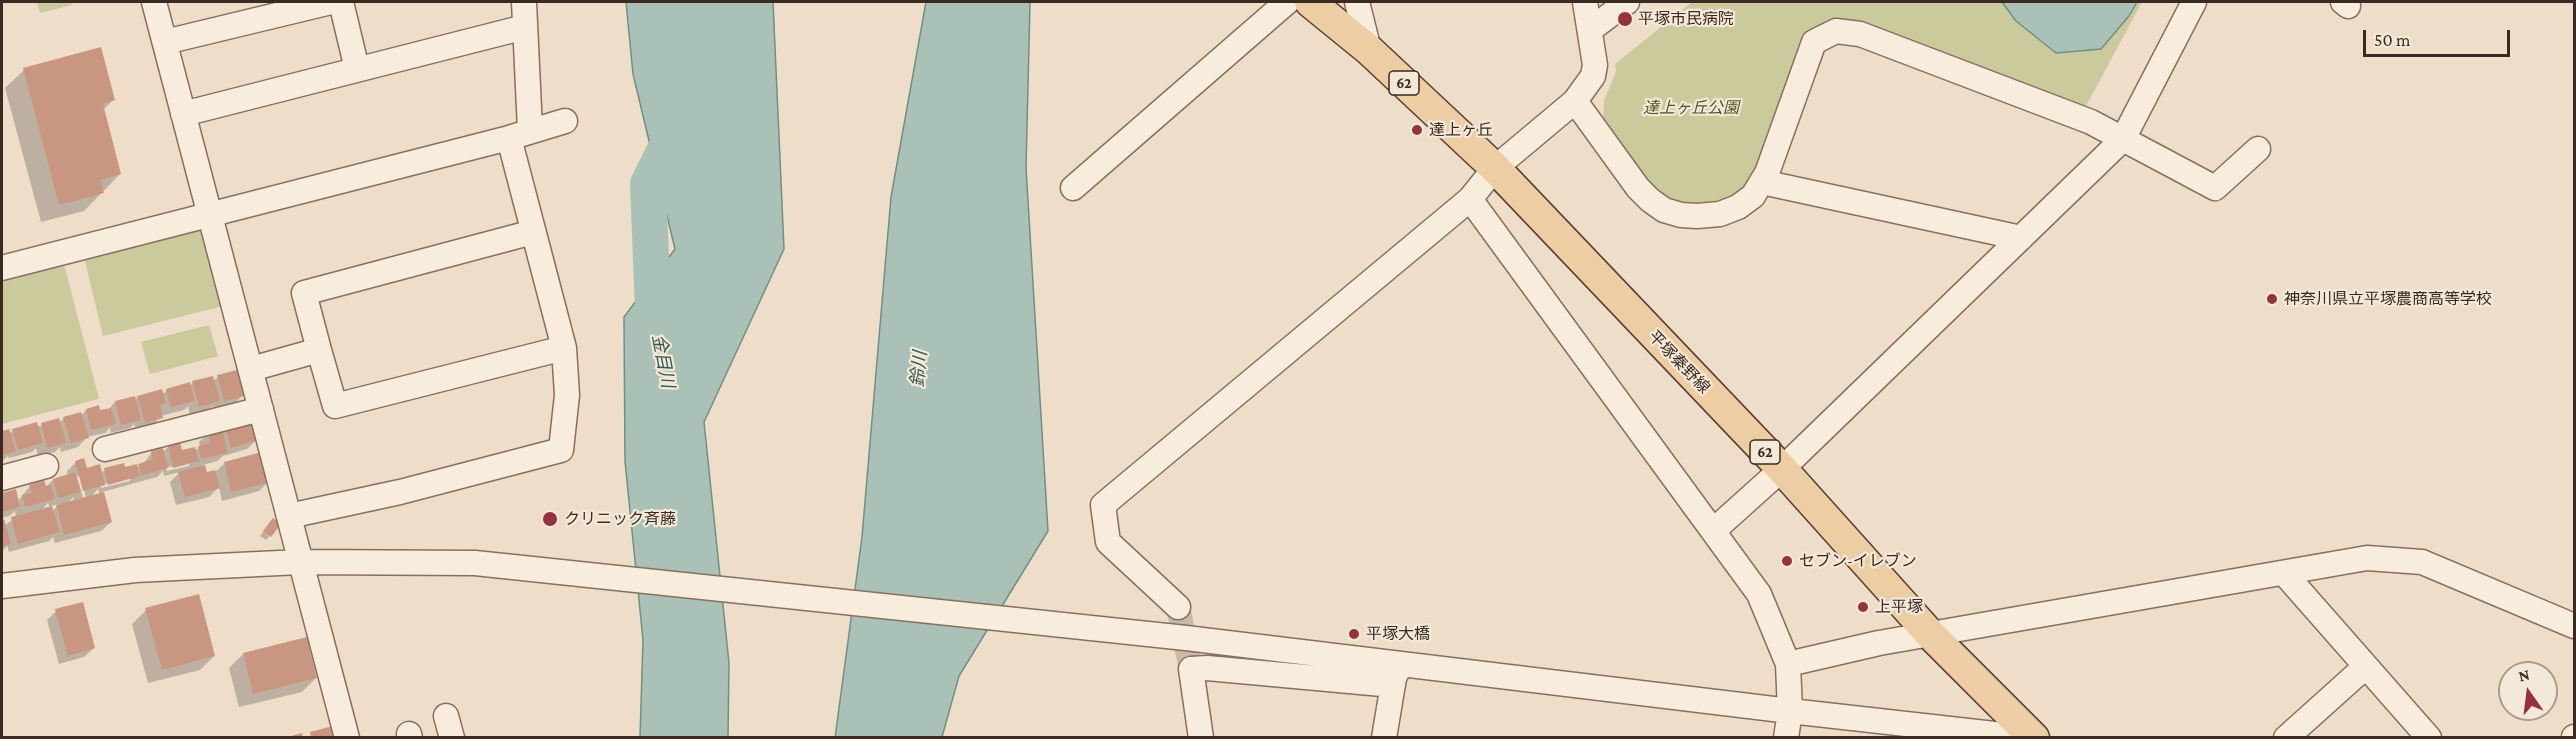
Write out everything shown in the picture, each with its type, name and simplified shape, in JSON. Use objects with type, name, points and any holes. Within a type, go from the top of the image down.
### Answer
[{"type":"main road","name":"平塚秦野線","points":[[1310,2],[1369,50],[1495,168],[1782,469],[1930,634],[2032,738]]},
{"type":"street","points":[[154,2],[347,738]]},
{"type":"street","points":[[165,42],[331,2]]},
{"type":"street","points":[[341,2],[357,69]]},
{"type":"street","points":[[289,516],[400,492],[561,450],[567,395],[564,348],[533,232],[520,134],[524,2]]},
{"type":"street","points":[[1073,188],[1287,2]]},
{"type":"street","points":[[1356,2],[1369,50]]},
{"type":"street","points":[[1178,607],[1107,542],[1103,505],[1470,199],[1495,168],[1575,101],[1593,76],[1595,65],[1586,2]]},
{"type":"street","points":[[1590,30],[1627,2]]},
{"type":"street","points":[[1713,531],[1782,469],[2123,139],[2194,2]]},
{"type":"street","points":[[183,114],[525,27]]},
{"type":"street","points":[[1575,101],[1638,188],[1665,210],[1681,215],[1720,214],[1738,207],[1753,196],[1762,182],[1814,42],[1836,31],[1871,38],[2091,123],[2216,188],[2258,149]]},
{"type":"street","points":[[2,268],[565,121]]},
{"type":"street","points":[[1762,182],[2021,238]]},
{"type":"street","points":[[1470,199],[1759,594],[1788,664],[1790,711],[1786,738]]},
{"type":"street","points":[[533,232],[304,293],[319,350],[335,406],[564,348]]},
{"type":"street","points":[[251,369],[319,350]]},
{"type":"street","points":[[105,449],[261,409]]},
{"type":"street","points":[[2,478],[46,466]]},
{"type":"street","points":[[1788,664],[1880,643],[2367,558],[2422,562],[2574,626]]},
{"type":"street","points":[[2,586],[135,570],[300,562],[475,563],[1073,626],[1397,674],[1790,711],[1943,732],[2032,738]]},
{"type":"street","points":[[2284,573],[2429,738]]},
{"type":"street","points":[[2286,738],[2365,667]]},
{"type":"street","points":[[1201,738],[1191,669],[1397,674]]},
{"type":"street","points":[[1384,738],[1397,674]]},
{"type":"green space","points":[[37,2],[71,2],[72,5],[40,13]]},
{"type":"green space","name":"達上ヶ丘公園","points":[[1692,2],[2142,2],[2086,106],[1867,24],[1835,19],[1803,35],[1756,173],[1744,190],[1726,202],[1676,205],[1657,197],[1603,121],[1604,101],[1616,71],[1615,64]]},
{"type":"green space","points":[[203,227],[223,306],[103,336],[84,257]]},
{"type":"green space","points":[[64,264],[99,399],[2,424],[2,280]]},
{"type":"green space","points":[[209,325],[218,356],[150,374],[141,342]]},
{"type":"water","points":[[626,2],[773,2],[784,249],[704,422],[729,663],[728,737],[640,737],[643,640],[625,461],[624,317],[675,249],[633,74]]},
{"type":"water","name":"鈴川","points":[[926,2],[1030,2],[1026,168],[1048,531],[959,676],[942,737],[835,738],[862,537],[891,197]]},
{"type":"water","points":[[2002,2],[2137,2],[2129,16],[2101,49],[2056,53],[2016,21]]},
{"type":"building","points":[[101,47],[115,100],[103,104],[121,174],[100,180],[104,193],[59,205],[23,68]]},
{"type":"building","points":[[237,370],[244,396],[224,401],[217,375]]},
{"type":"building","points":[[213,376],[220,401],[199,407],[192,381]]},
{"type":"building","points":[[190,382],[195,401],[171,407],[166,389]]},
{"type":"building","points":[[162,389],[166,403],[160,405],[163,418],[145,423],[137,396]]},
{"type":"building","points":[[135,396],[141,420],[121,425],[115,401]]},
{"type":"building","points":[[99,405],[100,410],[111,408],[116,424],[91,430],[86,409]]},
{"type":"building","points":[[81,412],[89,438],[71,443],[63,417]]},
{"type":"building","points":[[59,418],[66,443],[47,448],[41,423]]},
{"type":"building","points":[[246,421],[254,426],[258,440],[231,448],[225,427]]},
{"type":"building","points":[[37,422],[43,443],[18,450],[12,429]]},
{"type":"building","points":[[222,428],[228,453],[201,459],[198,446],[210,443],[208,432]]},
{"type":"building","points":[[9,429],[16,451],[2,455],[2,431]]},
{"type":"building","points":[[180,442],[182,450],[195,447],[199,461],[173,468],[168,445]]},
{"type":"building","points":[[163,448],[168,468],[142,475],[138,464],[153,459],[151,451]]},
{"type":"building","points":[[262,452],[270,482],[231,492],[224,462]]},
{"type":"building","points":[[84,458],[87,468],[100,464],[105,485],[83,491],[75,461]]},
{"type":"building","points":[[124,463],[125,467],[137,464],[140,476],[108,485],[104,468]]},
{"type":"building","points":[[205,465],[207,472],[215,470],[220,488],[185,497],[178,472]]},
{"type":"building","points":[[75,472],[81,492],[58,498],[53,479]]},
{"type":"building","points":[[44,480],[46,486],[51,485],[55,499],[25,507],[22,495],[32,493],[29,485]]},
{"type":"building","points":[[16,489],[20,507],[2,512],[2,493]]},
{"type":"building","points":[[104,492],[112,522],[64,535],[56,505]]},
{"type":"building","points":[[52,506],[60,532],[18,544],[11,517]]},
{"type":"building","points":[[273,518],[281,524],[271,537],[263,531]]},
{"type":"building","points":[[4,519],[11,544],[2,547],[2,520]]},
{"type":"building","points":[[199,594],[215,656],[162,670],[145,608]]},
{"type":"building","points":[[83,602],[95,648],[68,656],[55,609]]},
{"type":"building","points":[[307,637],[317,678],[253,694],[243,653]]},
{"type":"building","points":[[333,726],[336,738],[311,738],[310,732]]},
{"type":"building","points":[[302,733],[303,738],[288,738],[288,737]]},
{"type":"waterway","name":"金目川","points":[[656,328],[653,310],[648,184],[677,126]]},
{"type":"tunnel","points":[[1178,607],[1191,669]]},
{"type":"place","name":"平塚市民病院","points":[[1625,19]]},
{"type":"place","name":"達上ヶ丘","points":[[1417,130]]},
{"type":"place","name":"神奈川県立平塚農商高等学校","points":[[2272,299]]},
{"type":"place","name":"クリニック斉藤","points":[[550,519]]},
{"type":"place","name":"セブン-イレブン","points":[[1787,561]]},
{"type":"place","name":"上平塚","points":[[1863,607]]},
{"type":"place","name":"平塚大橋","points":[[1354,634]]}]
